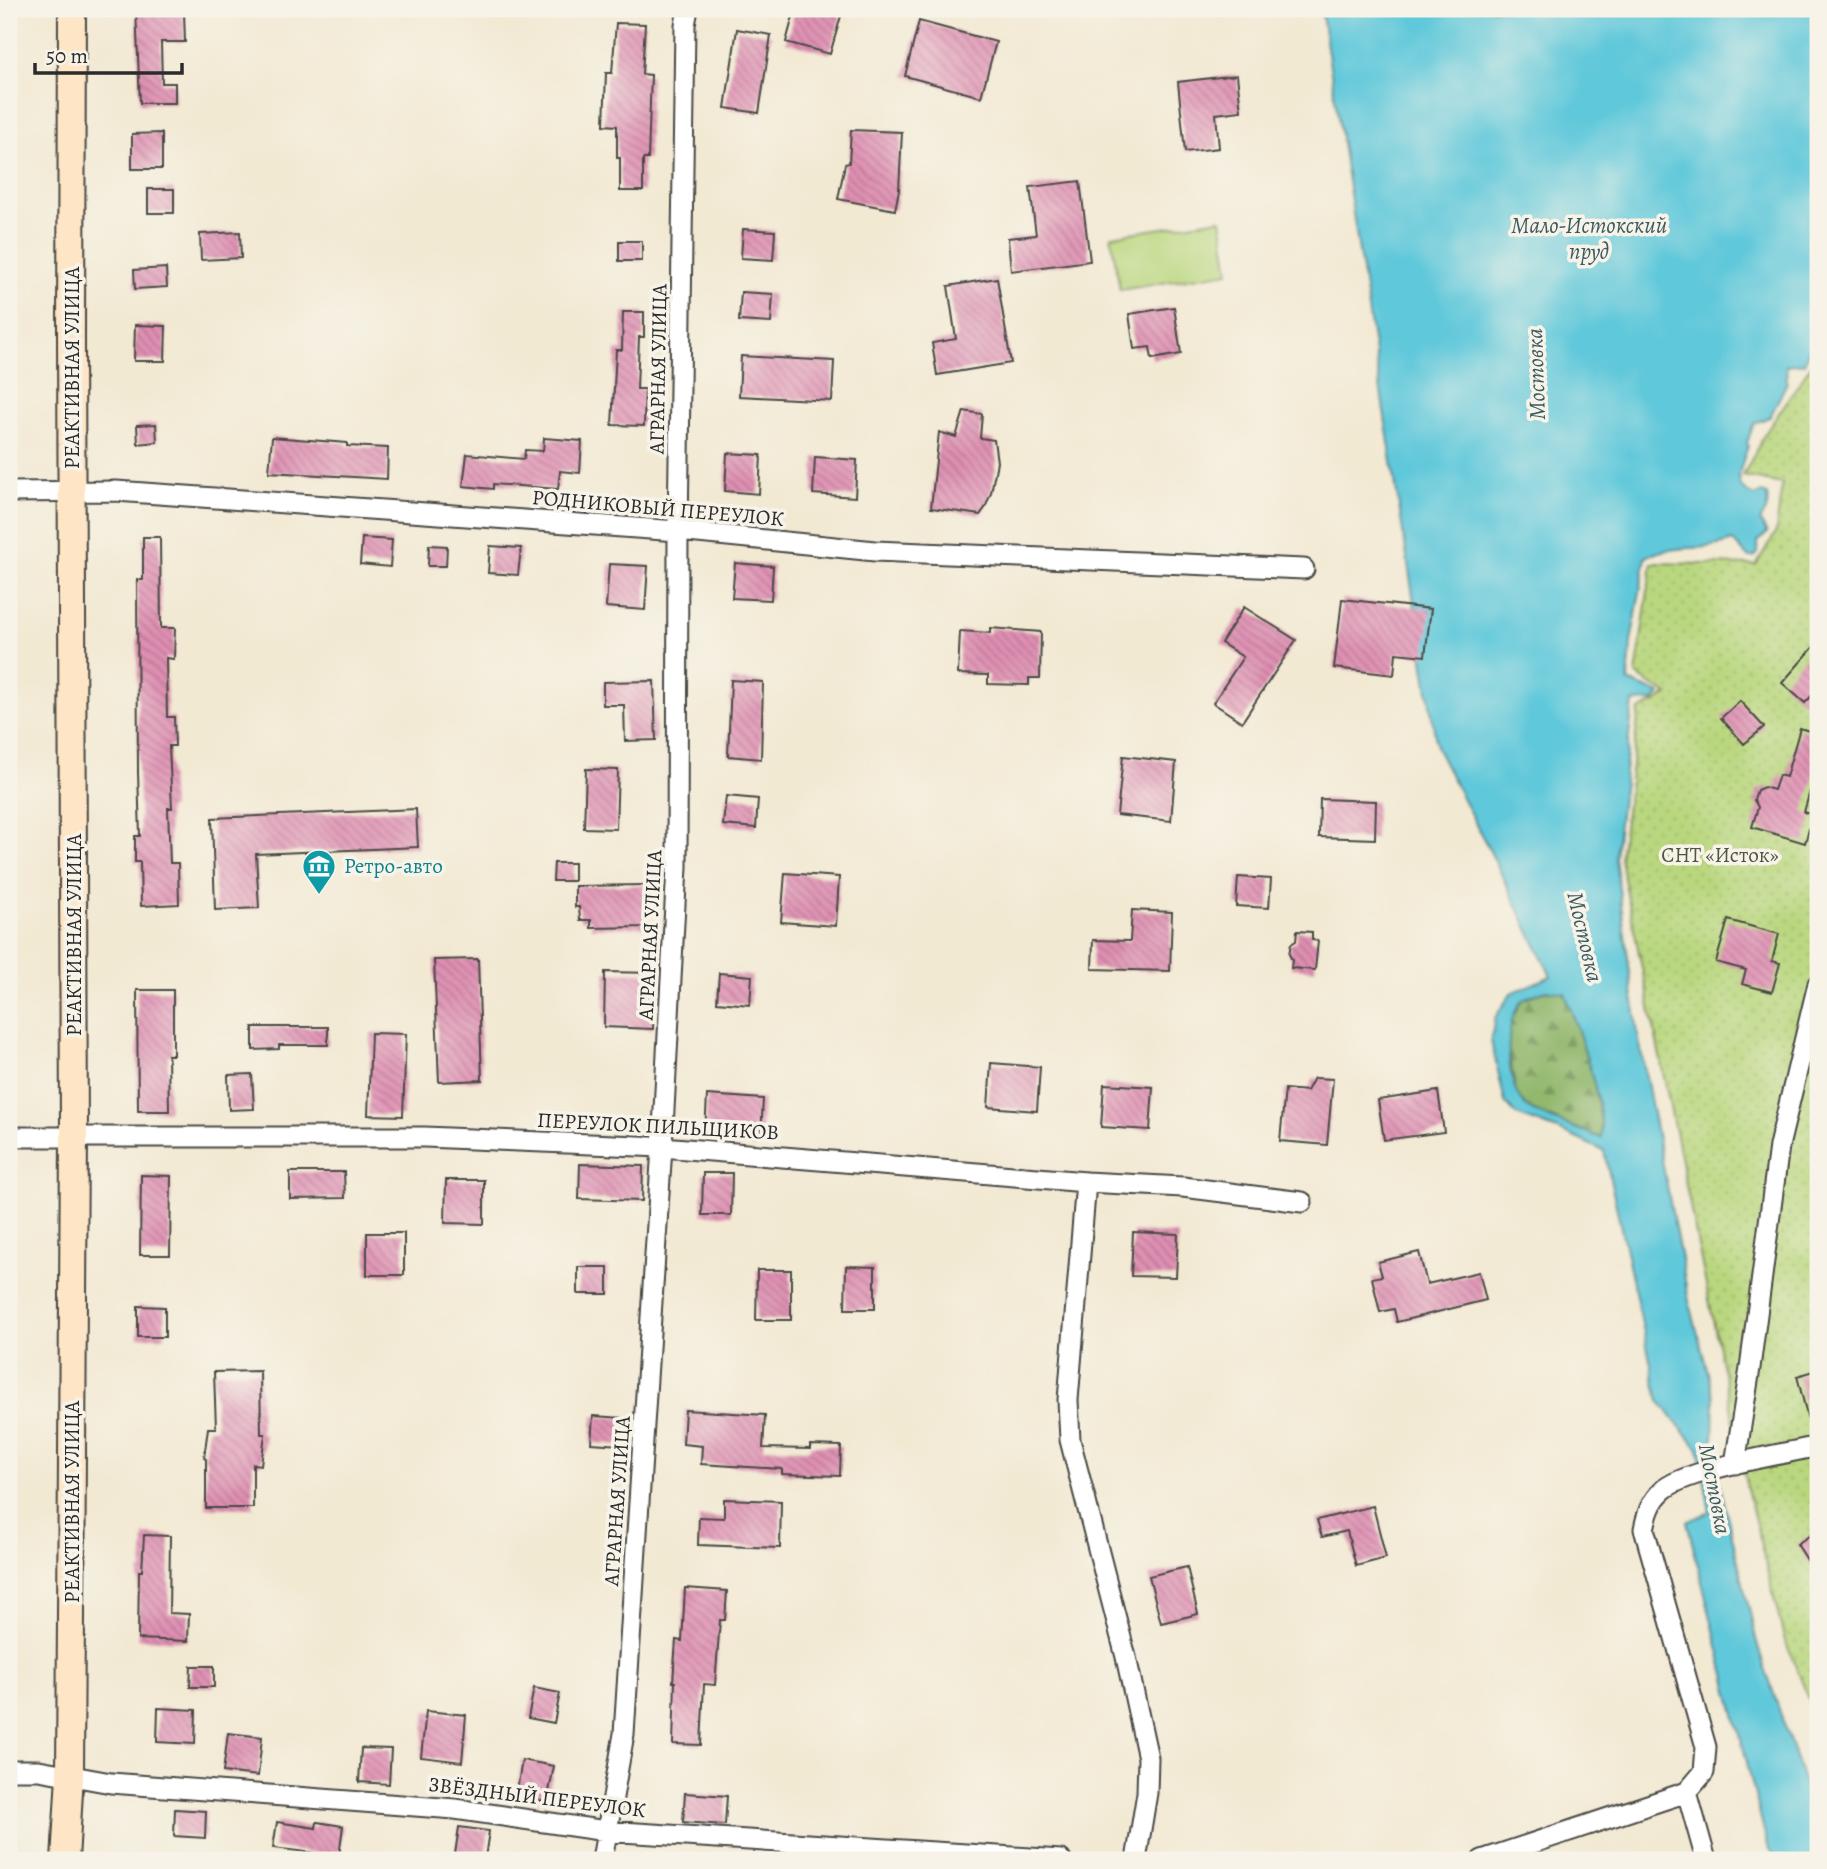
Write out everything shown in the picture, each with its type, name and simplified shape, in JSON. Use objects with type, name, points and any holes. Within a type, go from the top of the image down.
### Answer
[{"type":"main road","name":"РЕАКТИВНАЯ УЛИЦА","points":[[65,1860],[71,1775],[74,1137],[72,9]]},
{"type":"street","name":"АГРАРНАЯ УЛИЦА","points":[[602,1860],[624,1734],[662,1147],[677,867],[678,531],[685,25],[688,9]]},
{"type":"street","name":"РОДНИКОВЫЙ ПЕРЕУЛОК","points":[[9,492],[130,492],[678,531],[875,551],[1304,569]]},
{"type":"street","points":[[1729,1466],[1750,1368],[1779,1146],[1818,984]]},
{"type":"street","name":"ПЕРЕУЛОК ПИЛЬЩИКОВ","points":[[9,1137],[425,1137],[662,1147],[1086,1182],[1183,1187],[1302,1202]]},
{"type":"street","points":[[1086,1182],[1068,1400],[1070,1440],[1149,1758],[1147,1793],[1136,1860]]},
{"type":"street","points":[[1482,1860],[1687,1792],[1704,1772],[1706,1747],[1644,1529],[1648,1510],[1664,1489],[1688,1478],[1818,1446]]},
{"type":"street","name":"ЗВЁЗДНЫЙ ПЕРЕУЛОК","points":[[9,1770],[39,1770],[111,1783],[455,1809],[606,1831],[1061,1860]]},
{"type":"street","points":[[1687,1792],[1706,1860]]},
{"type":"green space","points":[[1221,219],[1229,272],[1120,290],[1111,236]]},
{"type":"green space","name":"СНТ «Исток»","points":[[1818,355],[1818,1721],[1784,1638],[1747,1488],[1620,859],[1639,711],[1668,695],[1636,675],[1652,563],[1756,565],[1776,532],[1782,484],[1743,476],[1764,435]]},
{"type":"green space","points":[[1546,990],[1564,992],[1594,1084],[1602,1139],[1527,1108],[1516,1094],[1508,1046],[1511,1020],[1522,1000]]},
{"type":"water","name":"Мало-Истокский пруд","points":[[1321,9],[1818,9],[1818,347],[1810,347],[1804,363],[1786,365],[1787,382],[1770,417],[1754,423],[1747,443],[1739,476],[1742,488],[1756,496],[1762,493],[1767,495],[1768,499],[1760,521],[1767,533],[1758,542],[1758,553],[1754,557],[1748,557],[1733,541],[1666,551],[1646,557],[1631,642],[1628,681],[1660,694],[1654,701],[1633,702],[1615,858],[1638,1035],[1688,1296],[1714,1396],[1713,1455],[1758,1647],[1818,1825],[1818,1860],[1777,1860],[1768,1847],[1687,1522],[1710,1512],[1699,1449],[1659,1401],[1604,1151],[1516,1115],[1505,1102],[1491,1041],[1495,1018],[1511,993],[1551,976],[1437,749]],"holes":[[[1546,990],[1565,993],[1595,1086],[1601,1138],[1527,1107],[1514,1086],[1510,1071],[1511,1023],[1522,1001]]]},
{"type":"building","points":[[136,9],[184,12],[185,42],[161,42],[162,83],[175,83],[175,103],[140,103]]},
{"type":"building","points":[[795,9],[843,9],[830,54],[786,42]]},
{"type":"building","points":[[919,21],[996,42],[981,97],[905,76]]},
{"type":"building","points":[[616,23],[645,24],[642,74],[651,75],[648,159],[643,159],[643,191],[620,191],[617,126],[604,125],[606,73],[612,73]]},
{"type":"building","points":[[737,29],[771,35],[759,113],[725,108]]},
{"type":"building","points":[[1237,75],[1241,111],[1216,114],[1219,148],[1185,152],[1178,82]]},
{"type":"building","points":[[851,130],[902,132],[899,190],[895,210],[838,199],[845,164],[849,163]]},
{"type":"building","points":[[162,133],[162,169],[132,169],[132,134]]},
{"type":"building","points":[[1080,181],[1090,261],[1011,271],[1008,238],[1036,235],[1030,187]]},
{"type":"building","points":[[148,189],[174,189],[174,213],[148,213]]},
{"type":"building","points":[[743,229],[775,231],[773,260],[741,258]]},
{"type":"building","points":[[240,232],[241,258],[201,260],[200,234]]},
{"type":"building","points":[[619,241],[642,241],[642,261],[619,261]]},
{"type":"building","points":[[166,268],[167,287],[135,289],[134,270]]},
{"type":"building","points":[[997,278],[1011,363],[937,375],[932,343],[956,339],[948,286]]},
{"type":"building","points":[[741,292],[773,294],[771,323],[739,321]]},
{"type":"building","points":[[1174,307],[1181,354],[1152,359],[1150,347],[1134,349],[1129,314]]},
{"type":"building","points":[[623,312],[644,312],[644,337],[639,337],[637,389],[645,389],[644,426],[612,425],[616,350],[622,350]]},
{"type":"building","points":[[135,325],[166,326],[165,361],[134,361]]},
{"type":"building","points":[[741,356],[834,361],[832,401],[739,396]]},
{"type":"building","points":[[964,411],[982,414],[980,438],[994,440],[997,462],[991,493],[980,515],[931,508],[939,432],[956,437]]},
{"type":"building","points":[[156,424],[157,442],[138,444],[137,425]]},
{"type":"building","points":[[272,437],[388,448],[387,479],[269,472]]},
{"type":"building","points":[[544,438],[582,441],[580,473],[560,471],[558,489],[493,484],[493,489],[463,486],[467,454],[524,459],[525,450],[543,451]]},
{"type":"building","points":[[727,453],[761,455],[759,494],[725,491]]},
{"type":"building","points":[[815,457],[857,460],[855,497],[813,494]]},
{"type":"building","points":[[143,537],[160,537],[161,628],[175,628],[174,659],[166,658],[167,717],[174,717],[175,746],[169,746],[172,808],[168,808],[170,863],[178,863],[179,904],[141,906],[140,862],[135,862],[135,836],[140,836],[137,580],[143,580]]},
{"type":"building","points":[[362,538],[392,540],[390,567],[360,564]]},
{"type":"building","points":[[429,545],[447,546],[446,566],[428,566]]},
{"type":"building","points":[[490,546],[521,548],[518,575],[488,573]]},
{"type":"building","points":[[735,563],[773,566],[771,600],[732,598]]},
{"type":"building","points":[[609,564],[648,566],[645,610],[606,607]]},
{"type":"building","points":[[1342,599],[1431,609],[1425,656],[1396,653],[1394,675],[1334,668]]},
{"type":"building","points":[[1244,607],[1296,640],[1242,722],[1213,703],[1243,657],[1221,643]]},
{"type":"building","points":[[990,628],[1041,632],[1040,678],[1029,678],[1029,685],[988,684],[988,675],[958,674],[960,631],[990,633]]},
{"type":"building","points":[[1818,642],[1818,689],[1805,703],[1782,683]]},
{"type":"building","points":[[731,680],[763,682],[761,759],[728,756]]},
{"type":"building","points":[[654,681],[656,740],[625,741],[624,705],[603,705],[603,682]]},
{"type":"building","points":[[1740,701],[1764,727],[1744,744],[1721,718]]},
{"type":"building","points":[[1800,728],[1818,734],[1818,763],[1804,812],[1813,815],[1805,843],[1752,827],[1758,807],[1754,800],[1757,790],[1764,787],[1774,790],[1779,775],[1786,777]]},
{"type":"building","points":[[1123,756],[1176,762],[1171,821],[1117,815]]},
{"type":"building","points":[[586,769],[618,770],[616,829],[584,828]]},
{"type":"building","points":[[726,796],[758,799],[756,828],[723,825]]},
{"type":"building","points":[[1320,799],[1376,801],[1375,839],[1319,837]]},
{"type":"building","points":[[416,809],[418,847],[256,854],[259,908],[215,910],[212,818]]},
{"type":"building","points":[[554,863],[574,863],[574,881],[553,881]]},
{"type":"building","points":[[785,873],[839,877],[836,926],[781,922]]},
{"type":"building","points":[[1238,877],[1271,879],[1269,908],[1236,906]]},
{"type":"building","points":[[644,885],[645,927],[591,928],[591,920],[580,920],[579,907],[575,907],[575,886]]},
{"type":"building","points":[[1132,910],[1172,912],[1170,971],[1092,969],[1093,940],[1130,941]]},
{"type":"building","points":[[1728,920],[1779,934],[1772,961],[1780,963],[1772,992],[1742,984],[1746,970],[1716,962]]},
{"type":"building","points":[[1297,931],[1312,932],[1312,940],[1318,941],[1315,970],[1291,968],[1292,960],[1289,954],[1291,944],[1296,941]]},
{"type":"building","points":[[478,959],[482,1080],[439,1082],[434,960]]},
{"type":"building","points":[[605,972],[654,973],[653,1029],[604,1027]]},
{"type":"building","points":[[719,973],[752,976],[750,1005],[717,1002]]},
{"type":"building","points":[[137,990],[173,990],[173,1055],[168,1055],[169,1111],[138,1111]]},
{"type":"building","points":[[253,1027],[328,1027],[328,1045],[279,1045],[279,1049],[253,1050]]},
{"type":"building","points":[[371,1033],[406,1034],[403,1116],[368,1115]]},
{"type":"building","points":[[991,1063],[1040,1067],[1037,1111],[988,1107]]},
{"type":"building","points":[[252,1074],[254,1109],[229,1110],[228,1075]]},
{"type":"building","points":[[1314,1078],[1333,1079],[1327,1145],[1280,1141],[1285,1089],[1307,1091]]},
{"type":"building","points":[[1104,1084],[1153,1087],[1150,1130],[1101,1127]]},
{"type":"building","points":[[1438,1091],[1444,1132],[1384,1140],[1378,1100]]},
{"type":"building","points":[[707,1095],[763,1099],[761,1137],[705,1133]]},
{"type":"building","points":[[580,1164],[643,1166],[642,1201],[579,1199]]},
{"type":"building","points":[[290,1172],[344,1172],[345,1198],[290,1199]]},
{"type":"building","points":[[703,1173],[732,1173],[731,1215],[702,1215]]},
{"type":"building","points":[[141,1175],[171,1176],[170,1255],[140,1255]]},
{"type":"building","points":[[446,1180],[484,1180],[484,1224],[445,1223]]},
{"type":"building","points":[[1133,1232],[1178,1234],[1176,1277],[1131,1276]]},
{"type":"building","points":[[367,1233],[404,1233],[404,1275],[367,1275]]},
{"type":"building","points":[[1419,1252],[1427,1284],[1479,1272],[1486,1300],[1397,1322],[1394,1309],[1380,1312],[1372,1278],[1382,1276],[1378,1262]]},
{"type":"building","points":[[846,1266],[875,1267],[875,1309],[845,1309]]},
{"type":"building","points":[[578,1267],[608,1267],[608,1294],[578,1294]]},
{"type":"building","points":[[757,1270],[791,1270],[791,1320],[756,1320]]},
{"type":"building","points":[[138,1306],[165,1307],[165,1337],[138,1337]]},
{"type":"building","points":[[1818,1370],[1818,1434],[1812,1435],[1797,1376]]},
{"type":"building","points":[[260,1371],[261,1434],[265,1434],[261,1465],[253,1464],[253,1508],[206,1508],[204,1458],[208,1428],[216,1428],[214,1372]]},
{"type":"building","points":[[685,1410],[765,1415],[763,1448],[810,1449],[810,1445],[841,1446],[840,1476],[782,1474],[782,1469],[701,1464],[702,1446],[683,1444]]},
{"type":"building","points":[[593,1416],[623,1418],[621,1445],[591,1443]]},
{"type":"building","points":[[724,1499],[781,1501],[780,1548],[698,1545],[699,1517],[724,1518]]},
{"type":"building","points":[[1373,1506],[1386,1558],[1356,1566],[1347,1531],[1322,1537],[1317,1520]]},
{"type":"building","points":[[1818,1530],[1818,1577],[1797,1544]]},
{"type":"building","points":[[144,1535],[170,1536],[169,1613],[189,1614],[188,1641],[138,1639],[139,1571],[142,1571]]},
{"type":"building","points":[[1187,1567],[1198,1614],[1161,1623],[1149,1576]]},
{"type":"building","points":[[685,1588],[727,1591],[725,1620],[720,1620],[715,1685],[704,1684],[701,1745],[673,1744],[676,1640],[682,1641]]},
{"type":"building","points":[[191,1666],[214,1666],[214,1687],[190,1687]]},
{"type":"building","points":[[534,1688],[560,1693],[554,1723],[528,1718]]},
{"type":"building","points":[[158,1708],[196,1710],[195,1744],[157,1742]]},
{"type":"building","points":[[426,1711],[466,1715],[462,1762],[421,1757]]},
{"type":"building","points":[[228,1733],[262,1737],[258,1776],[223,1772]]},
{"type":"building","points":[[361,1748],[391,1749],[389,1784],[359,1782]]},
{"type":"building","points":[[522,1760],[554,1766],[547,1802],[516,1796]]},
{"type":"building","points":[[685,1793],[727,1796],[725,1825],[683,1822]]},
{"type":"building","points":[[175,1809],[206,1811],[205,1838],[174,1836]]},
{"type":"building","points":[[277,1822],[316,1828],[317,1822],[343,1826],[339,1856],[273,1848]]},
{"type":"building","points":[[459,1827],[489,1831],[485,1858],[455,1854]]},
{"type":"place","name":"Ретро-авто","points":[[319,896]]},
{"type":"water label","name":"Мостовка","points":[[1536,374]]},
{"type":"water label","name":"Мостовка","points":[[1585,937]]},
{"type":"water label","name":"Мостовка","points":[[1715,1489]]}]
